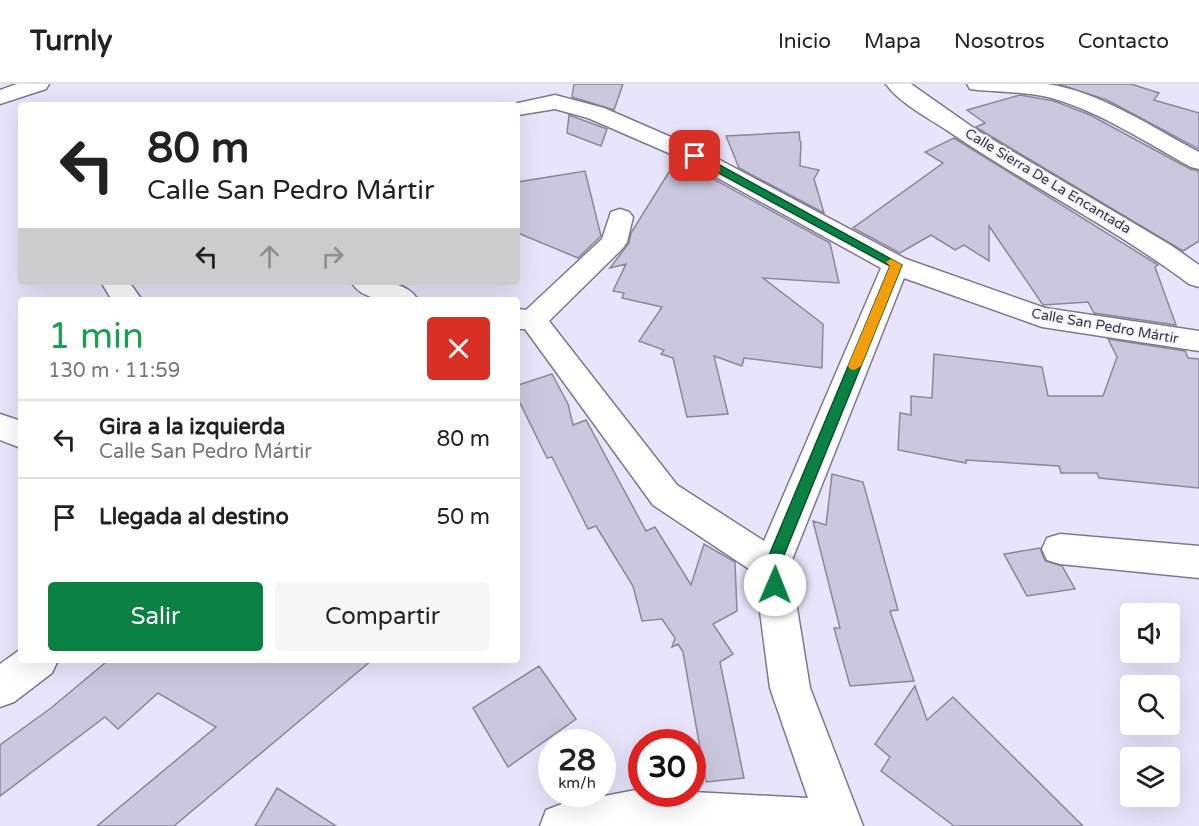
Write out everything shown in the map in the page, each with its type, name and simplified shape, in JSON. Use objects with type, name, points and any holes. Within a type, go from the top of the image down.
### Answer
[{"type":"street","points":[[0,98],[38,84]]},
{"type":"street","name":"Calle Sierra De La Encantada","points":[[897,84],[933,114],[1163,249],[1199,278]]},
{"type":"street","points":[[978,84],[1024,87],[1063,94],[1199,162]]},
{"type":"street","name":"Calle San Pedro Mártir","points":[[520,108],[555,102],[596,113],[695,156],[896,265],[1042,317],[1199,341]]},
{"type":"street","points":[[620,216],[614,242],[525,319],[665,495],[772,565]]},
{"type":"street","points":[[562,826],[641,811],[840,824],[790,688],[772,565],[896,265]]},
{"type":"street","points":[[372,285],[398,297]]},
{"type":"street","points":[[0,426],[18,434]]},
{"type":"street","points":[[1060,549],[1199,562]]},
{"type":"street","points":[[0,687],[34,663]]},
{"type":"building","points":[[574,84],[623,84],[614,110],[572,97]]},
{"type":"building","points":[[1058,84],[1131,84],[1159,93],[1154,100],[1199,113],[1199,149],[1107,100]]},
{"type":"building","points":[[1020,95],[1054,101],[1090,115],[1190,169],[1199,171],[1199,241],[1183,251],[979,129],[976,127],[985,123],[967,110]]},
{"type":"building","points":[[569,115],[607,129],[601,146],[567,133]]},
{"type":"building","points":[[799,132],[800,166],[819,170],[814,179],[824,213],[739,168],[726,136]]},
{"type":"building","points":[[954,138],[1158,265],[1155,267],[1176,325],[1094,313],[1088,302],[1043,305],[989,226],[989,261],[964,245],[955,250],[931,235],[900,253],[853,228],[943,163],[925,152]]},
{"type":"building","points":[[677,159],[830,243],[839,283],[763,278],[823,324],[822,368],[744,358],[742,366],[714,356],[728,414],[687,417],[673,358],[661,354],[664,350],[639,341],[662,307],[622,298],[624,293],[613,291],[626,264],[610,268],[629,243],[631,233]]},
{"type":"building","points":[[585,171],[601,236],[578,258],[520,234],[520,182]]},
{"type":"building","points":[[1108,339],[1185,351],[1188,358],[1199,359],[1199,488],[1099,478],[1097,473],[1061,473],[1059,466],[966,460],[966,463],[898,450],[900,413],[911,415],[911,396],[932,398],[934,354],[1042,367],[1048,396],[1103,396],[1117,357]]},
{"type":"building","points":[[552,374],[568,404],[573,425],[586,420],[646,531],[655,527],[691,585],[704,544],[735,562],[737,611],[713,624],[733,654],[720,662],[744,778],[706,782],[706,729],[697,729],[683,652],[678,644],[672,647],[675,638],[662,619],[642,621],[633,586],[596,526],[588,529],[552,457],[547,458],[520,403],[520,384]]},
{"type":"building","points":[[832,474],[863,482],[898,610],[890,611],[914,681],[850,686],[834,628],[840,628],[813,521],[826,525]]},
{"type":"building","points":[[1040,548],[1045,561],[1062,566],[1075,589],[1027,596],[1004,554]]},
{"type":"building","points":[[105,663],[368,663],[174,826],[97,826],[216,727],[158,693],[118,729],[105,717],[0,796],[0,745],[51,708]]},
{"type":"building","points":[[539,666],[576,719],[562,729],[538,729],[538,746],[508,767],[473,708]]},
{"type":"building","points":[[915,686],[927,720],[953,697],[1083,826],[954,826],[881,771],[890,757],[875,744]]},
{"type":"building","points":[[277,788],[336,826],[255,826]]},
{"type":"slow traffic","points":[[854,366],[896,265],[891,262]]},
{"type":"route","points":[[695,156],[896,265],[772,565],[775,585]]}]
